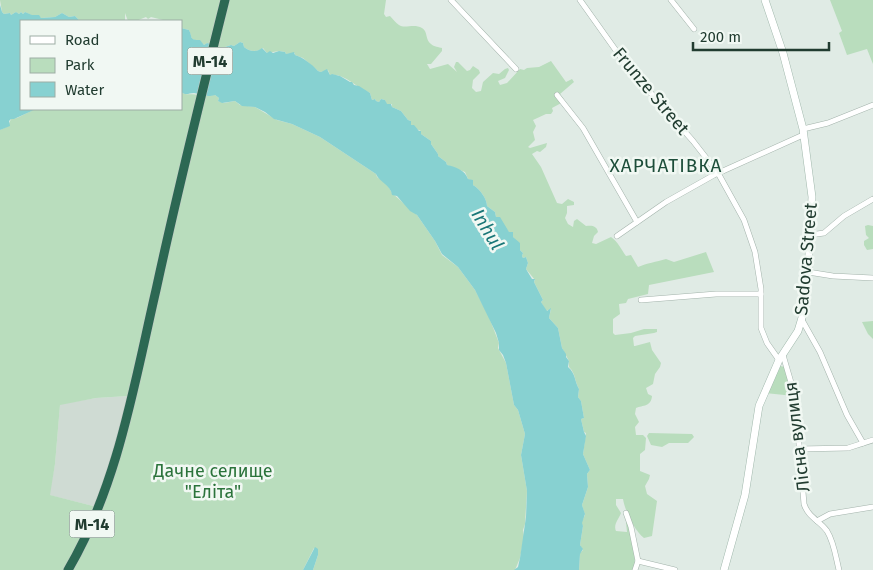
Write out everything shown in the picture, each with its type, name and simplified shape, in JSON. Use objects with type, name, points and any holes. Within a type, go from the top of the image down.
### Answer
[{"type":"highway","name":"М-14","points":[[68,570],[93,522],[110,476],[225,0]]},
{"type":"street","points":[[451,0],[516,69]]},
{"type":"street","name":"Frunze Street","points":[[580,0],[627,66],[692,140],[718,173],[751,236],[761,294],[760,328],[767,343],[781,358]]},
{"type":"street","points":[[671,0],[694,29]]},
{"type":"street","name":"Sadova Street","points":[[724,570],[744,495],[758,406],[781,358],[794,339],[802,320],[808,272],[812,197],[803,132],[783,53],[765,0]]},
{"type":"street","points":[[557,95],[583,128],[637,222]]},
{"type":"street","points":[[617,236],[666,202],[718,173],[803,132],[873,105]]},
{"type":"street","points":[[810,235],[824,234],[844,216],[873,199]]},
{"type":"street","points":[[808,272],[833,276],[873,278]]},
{"type":"street","points":[[641,300],[716,294],[761,294]]},
{"type":"street","points":[[802,320],[820,352],[847,415],[863,443]]},
{"type":"street","name":"Лісна вулиця","points":[[781,358],[795,396],[804,504],[808,512],[829,534],[839,570]]},
{"type":"street","points":[[800,448],[848,448],[873,442]]},
{"type":"street","points":[[816,521],[830,514],[873,507]]},
{"type":"street","points":[[626,513],[638,561],[635,570]]},
{"type":"street","points":[[638,561],[675,570]]},
{"type":"shaded area","points":[[128,396],[119,437],[97,507],[49,495],[55,464],[60,404],[96,398]]},
{"type":"green space","points":[[0,0],[221,0],[209,44],[204,45],[192,39],[189,30],[182,28],[182,20],[163,20],[151,17],[148,19],[146,17],[138,20],[128,20],[125,13],[125,20],[79,20],[75,16],[69,17],[62,13],[55,17],[41,18],[38,15],[31,15],[25,12],[19,14],[16,12],[11,15],[10,13],[4,14]]},
{"type":"green space","points":[[229,0],[386,0],[384,14],[386,17],[390,16],[401,26],[416,26],[424,29],[429,42],[434,46],[442,48],[442,51],[431,64],[427,64],[430,69],[448,64],[457,72],[454,67],[456,62],[458,62],[467,71],[473,66],[479,70],[480,73],[473,80],[472,88],[476,92],[481,91],[483,82],[493,73],[499,74],[508,68],[509,70],[505,78],[498,81],[500,85],[507,83],[520,69],[539,67],[551,61],[566,82],[572,79],[574,82],[560,94],[565,101],[552,108],[551,114],[546,114],[533,120],[536,126],[533,132],[535,140],[528,147],[547,143],[546,147],[540,152],[537,151],[532,154],[541,167],[557,203],[562,204],[568,199],[574,202],[574,205],[567,206],[565,218],[568,224],[573,227],[574,221],[577,219],[586,226],[595,227],[598,232],[594,236],[592,243],[596,244],[611,237],[618,243],[626,256],[631,255],[638,267],[666,259],[674,262],[706,252],[714,272],[649,285],[648,294],[628,299],[626,303],[619,304],[620,314],[613,319],[613,333],[615,335],[644,329],[657,329],[657,332],[633,338],[634,346],[650,342],[652,350],[661,363],[655,374],[653,384],[646,388],[648,394],[652,396],[650,402],[636,408],[635,414],[639,422],[635,427],[636,435],[643,435],[646,438],[645,450],[640,454],[640,471],[650,475],[645,486],[647,494],[657,501],[652,536],[644,538],[640,535],[630,520],[623,499],[616,499],[616,505],[621,513],[615,528],[616,531],[627,532],[626,522],[628,521],[634,552],[634,570],[579,570],[580,553],[583,550],[580,545],[583,526],[581,523],[585,515],[582,505],[588,487],[587,474],[590,470],[583,454],[586,433],[584,432],[581,419],[584,418],[581,401],[578,397],[579,389],[562,348],[558,328],[549,318],[551,309],[546,311],[541,302],[543,300],[534,282],[535,280],[526,269],[528,263],[526,257],[523,258],[522,256],[520,243],[496,217],[495,212],[487,206],[483,194],[473,185],[473,181],[468,179],[465,172],[447,165],[438,156],[431,141],[421,134],[421,131],[414,128],[414,125],[411,125],[411,121],[401,111],[392,107],[392,104],[386,104],[385,100],[381,99],[379,102],[375,99],[372,100],[370,93],[345,78],[330,75],[328,70],[318,71],[303,58],[295,55],[295,53],[286,54],[279,51],[267,53],[263,48],[251,51],[246,49],[243,43],[240,42],[234,46],[217,47]]},
{"type":"green space","points":[[830,0],[873,0],[873,64],[867,49],[847,55],[839,33],[842,31]]},
{"type":"green space","points":[[182,92],[198,95],[128,396],[96,398],[60,405],[55,464],[50,495],[97,507],[65,570],[0,570],[0,130],[8,126],[11,119],[33,110],[182,110]]},
{"type":"green space","name":"Дачне селище \"Еліта\"","points":[[215,95],[219,98],[218,101],[224,103],[235,101],[240,105],[255,107],[277,120],[292,124],[320,137],[376,174],[377,177],[387,184],[392,193],[417,215],[442,255],[458,267],[475,290],[489,317],[499,343],[498,348],[506,363],[514,405],[518,410],[525,434],[521,455],[527,491],[525,524],[520,558],[515,570],[313,570],[318,555],[314,548],[303,570],[71,570],[95,523],[205,96]]},
{"type":"green space","points":[[865,226],[873,226],[873,249],[867,250],[864,241],[869,238],[866,235]]},
{"type":"green space","points":[[873,321],[873,339],[862,322]]},
{"type":"green space","points":[[780,366],[785,367],[794,396],[765,393]]},
{"type":"green space","points":[[649,433],[692,434],[694,437],[688,443],[669,443],[662,447],[651,445],[647,436]]},
{"type":"water","points":[[0,5],[4,14],[10,13],[11,15],[21,12],[23,14],[25,12],[39,15],[41,18],[55,17],[62,13],[69,17],[75,16],[79,20],[20,20],[20,110],[34,110],[11,119],[9,121],[10,126],[0,130]]},
{"type":"water","name":"Inhul","points":[[182,28],[189,30],[194,40],[200,40],[204,45],[207,43],[222,48],[234,46],[240,42],[243,43],[246,49],[251,51],[262,48],[267,53],[270,51],[273,53],[285,52],[286,54],[294,52],[295,55],[307,61],[318,71],[321,72],[327,69],[330,75],[340,76],[370,93],[372,100],[375,99],[379,102],[381,99],[385,100],[387,104],[391,104],[392,107],[401,111],[411,121],[411,125],[414,125],[421,131],[421,134],[431,141],[438,156],[447,165],[460,169],[468,179],[473,180],[473,185],[483,194],[487,206],[495,212],[496,217],[500,217],[509,232],[513,232],[513,237],[520,243],[522,256],[523,258],[526,257],[528,263],[526,269],[532,279],[535,279],[534,282],[543,300],[541,302],[547,311],[551,308],[549,318],[558,328],[562,348],[569,361],[568,367],[574,375],[579,389],[578,397],[581,401],[584,418],[581,419],[586,436],[583,454],[590,470],[587,474],[588,487],[582,505],[585,514],[582,523],[580,545],[583,549],[580,554],[579,570],[514,570],[518,567],[526,517],[527,491],[521,455],[525,434],[518,410],[514,405],[506,363],[499,350],[496,333],[475,290],[458,267],[442,254],[417,215],[410,211],[397,196],[392,195],[390,189],[376,174],[320,137],[292,124],[274,119],[255,107],[242,106],[235,101],[222,103],[218,101],[219,98],[215,95],[182,92]]},
{"type":"water","points":[[315,547],[318,549],[318,555],[313,570],[303,570]]},
{"type":"district","name":"ХАРЧАТІВКА","points":[[666,165]]}]
